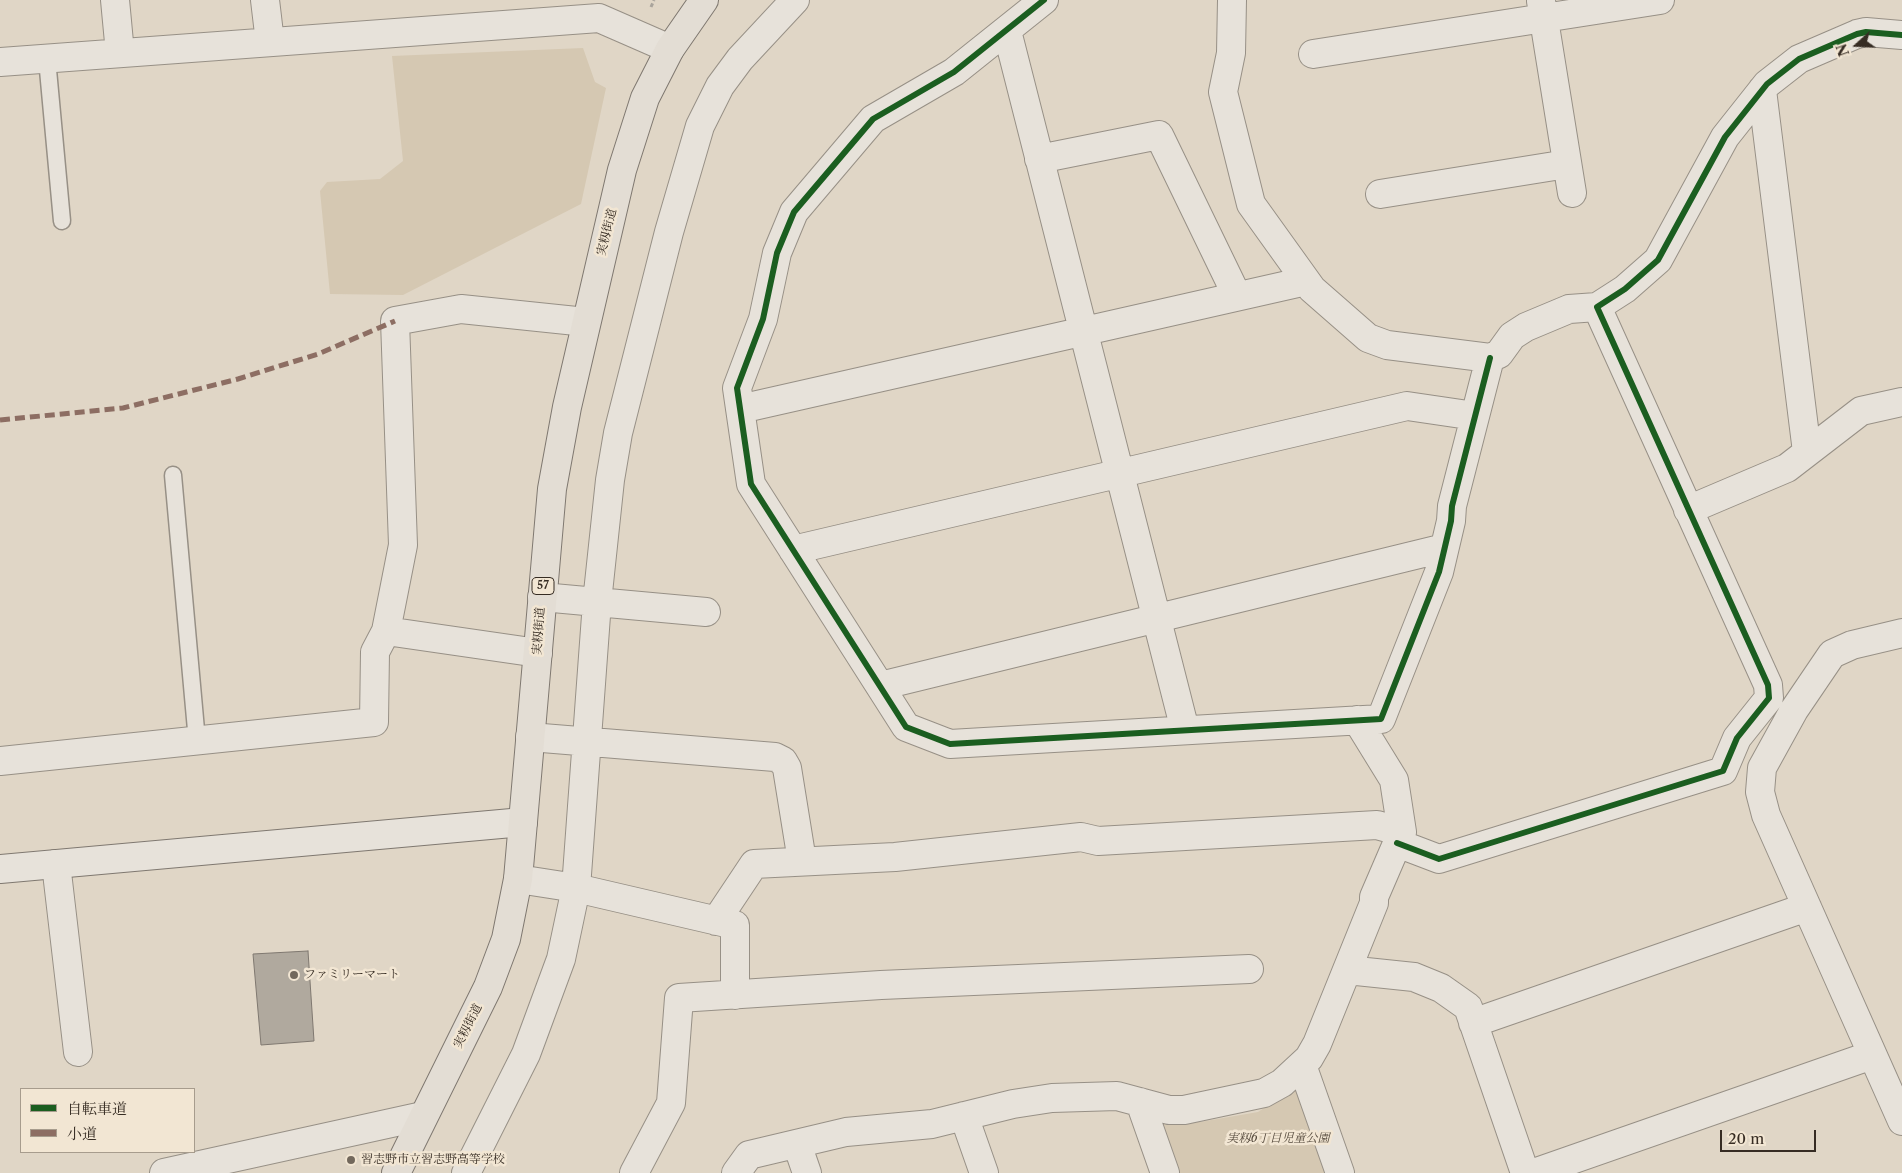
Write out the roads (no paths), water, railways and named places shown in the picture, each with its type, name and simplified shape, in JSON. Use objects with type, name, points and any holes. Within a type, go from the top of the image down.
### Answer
[{"type":"main road","name":"実籾街道","points":[[396,1173],[488,987],[506,939],[518,878],[552,489],[567,407],[622,170],[646,98],[670,49],[704,0]]},
{"type":"street","points":[[115,0],[120,53]]},
{"type":"street","points":[[265,0],[270,42]]},
{"type":"street","points":[[466,1173],[526,1054],[561,960],[576,888],[597,602],[610,480],[618,432],[669,232],[700,126],[720,86],[740,59],[796,0]]},
{"type":"street","points":[[1044,0],[954,72],[873,119],[794,212],[777,253],[764,319],[737,388],[751,484],[906,727],[950,744],[1381,719],[1439,572],[1451,521],[1452,506],[1490,358]]},
{"type":"street","points":[[1232,0],[1231,53],[1223,92],[1252,204],[1306,281],[1312,289],[1368,338],[1387,344],[1490,358],[1499,354],[1512,336],[1526,327],[1569,309],[1597,307],[1625,289],[1658,260],[1725,137],[1762,90],[1798,59],[1866,32],[1902,37]]},
{"type":"street","points":[[1313,54],[1542,9],[1660,0]]},
{"type":"street","points":[[1542,9],[1572,193]]},
{"type":"street","points":[[0,62],[599,18],[670,49]]},
{"type":"street","points":[[1007,31],[1184,730]]},
{"type":"street","points":[[1762,90],[1808,452]]},
{"type":"street","points":[[1039,159],[1159,135],[1237,296]]},
{"type":"street","points":[[1380,194],[1567,164]]},
{"type":"street","points":[[740,409],[1306,281]]},
{"type":"street","points":[[716,921],[754,864],[895,857],[1081,837],[1098,841],[1377,826],[1439,860],[1723,771],[1737,738],[1769,698],[1768,686],[1597,307]]},
{"type":"street","points":[[0,761],[374,722],[375,652],[386,631],[403,545],[395,320],[461,309],[586,322]]},
{"type":"street","points":[[1688,510],[1787,468],[1861,411],[1902,402]]},
{"type":"street","points":[[793,550],[1407,406],[1475,416]]},
{"type":"street","points":[[880,686],[1444,548]]},
{"type":"street","points":[[542,597],[706,612]]},
{"type":"street","points":[[386,631],[538,653]]},
{"type":"street","points":[[1902,632],[1852,645],[1832,654],[1794,710],[1762,768],[1760,792],[1766,815],[1902,1121]]},
{"type":"street","points":[[736,1173],[749,1156],[797,1144],[846,1132],[932,1124],[1013,1104],[1052,1098],[1117,1096],[1170,1110],[1184,1110],[1264,1093],[1282,1083],[1309,1058],[1317,1044],[1399,838],[1394,780],[1357,720]]},
{"type":"street","points":[[530,737],[775,757],[783,761],[787,768],[802,861]]},
{"type":"street","points":[[1730,756],[1762,768]]},
{"type":"street","points":[[0,869],[523,822]]},
{"type":"street","points":[[56,864],[78,1052]]},
{"type":"street","points":[[518,878],[576,888],[735,925],[735,995]]},
{"type":"street","points":[[1473,1023],[1807,908]]},
{"type":"street","points":[[634,1173],[671,1103],[679,998],[881,985],[1249,969]]},
{"type":"street","points":[[1347,970],[1414,977],[1441,988],[1468,1007],[1525,1173]]},
{"type":"street","points":[[1534,1173],[1872,1054]]},
{"type":"street","points":[[1302,1065],[1340,1173]]},
{"type":"street","points":[[1140,1102],[1166,1173]]},
{"type":"street","points":[[164,1173],[423,1116]]},
{"type":"street","points":[[964,1116],[984,1173]]},
{"type":"street","points":[[797,1144],[807,1173]]},
{"type":"lane","points":[[47,59],[62,221]]},
{"type":"lane","points":[[173,475],[197,741]]},
{"type":"place","name":"ファミリーマート","points":[[294,975]]},
{"type":"place","name":"習志野市立習志野高等学校","points":[[351,1160]]},
{"type":"park label","name":"実籾6丁目児童公園","points":[[1278,1139]]}]
